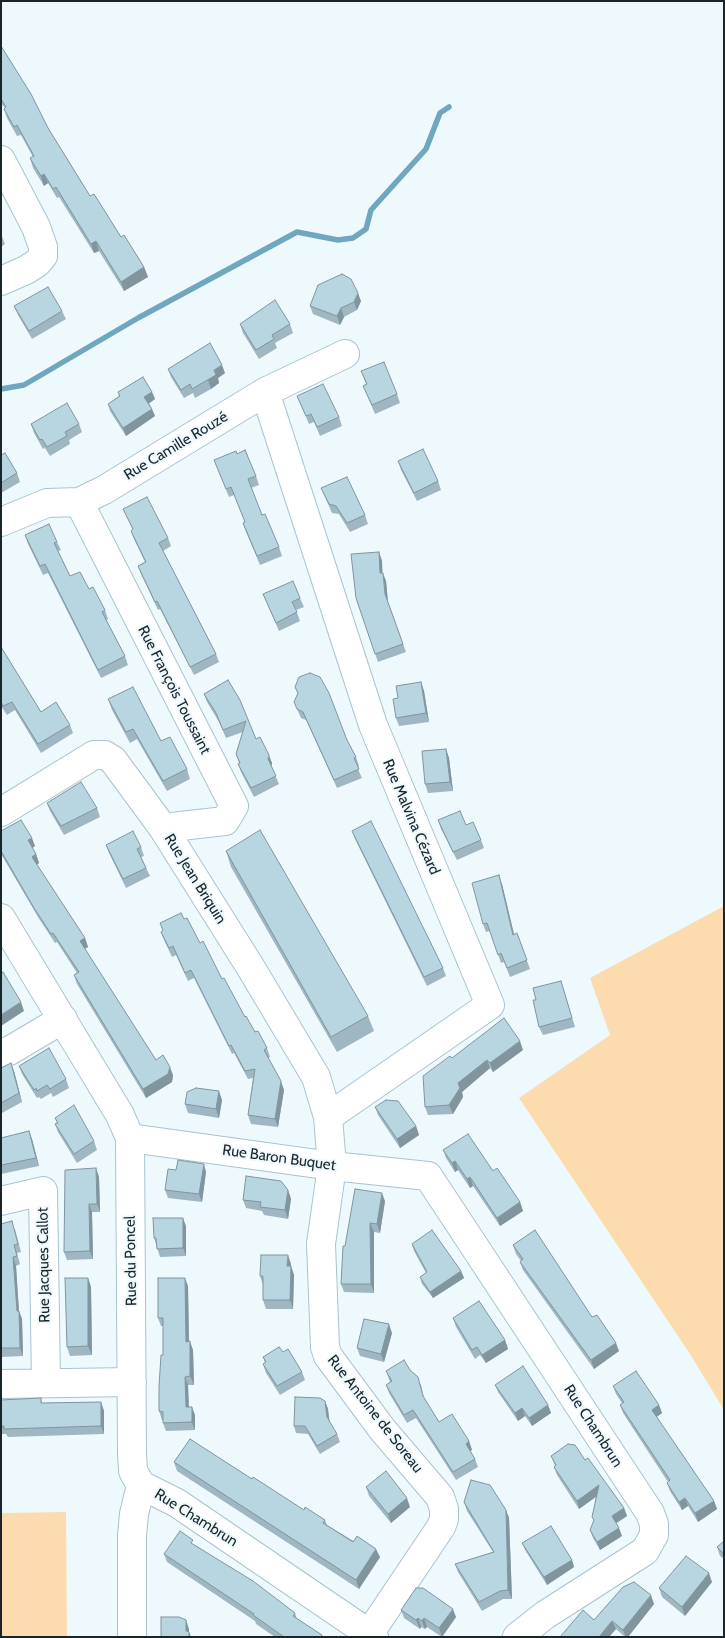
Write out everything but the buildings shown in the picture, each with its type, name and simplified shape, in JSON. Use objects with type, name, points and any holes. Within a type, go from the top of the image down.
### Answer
[{"type":"street","points":[[1,160],[36,227],[43,247],[43,256],[38,263],[1,281]]},
{"type":"street","name":"Rue Camille Rouzé","points":[[1,522],[47,503],[79,502],[104,490],[265,392],[345,354]]},
{"type":"street","name":"Rue Malvina Cézard","points":[[265,392],[373,725],[490,1005],[328,1117]]},
{"type":"street","name":"Rue François Toussaint","points":[[79,502],[234,806],[224,821],[163,828]]},
{"type":"street","name":"Rue Jean Briquin","points":[[1,812],[94,755],[105,755],[113,760],[163,828],[252,968],[316,1077],[328,1117]]},
{"type":"street","name":"Rue du Poncel","points":[[1,918],[120,1115],[130,1138],[133,1471],[141,1485]]},
{"type":"street","points":[[1,1053],[9,1051],[63,1019]]},
{"type":"street","points":[[328,1117],[332,1166]]},
{"type":"street","name":"Rue Baron Buquet","points":[[130,1138],[332,1166],[428,1176]]},
{"type":"street","name":"Rue Antoine de Soreau","points":[[332,1166],[321,1244],[325,1348],[328,1356],[382,1429],[440,1497],[444,1509],[444,1519],[441,1527],[370,1636]]},
{"type":"street","name":"Rue Chambrun","points":[[428,1176],[650,1513],[654,1524],[654,1535],[645,1551],[545,1615],[517,1637]]},
{"type":"street","name":"Rue Jacques Callot","points":[[1,1201],[43,1191],[46,1383]]},
{"type":"street","points":[[1,1384],[132,1382]]},
{"type":"street","points":[[132,1637],[132,1534],[134,1514],[141,1485]]},
{"type":"street","name":"Rue Chambrun","points":[[141,1485],[176,1503],[370,1636]]},
{"type":"shaded area","points":[[724,906],[724,1410],[690,1354],[519,1098],[610,1035],[590,978]]},
{"type":"shaded area","points":[[66,1512],[67,1637],[1,1637],[1,1513]]},
{"type":"waterway","points":[[1,389],[24,385],[138,318],[297,232],[338,240],[353,238],[366,229],[371,210],[426,149],[440,113],[449,107]]}]
